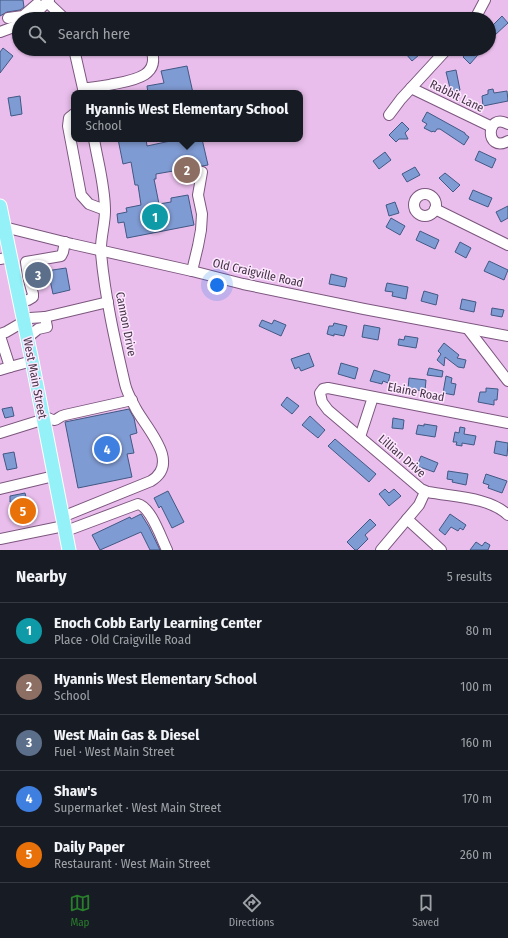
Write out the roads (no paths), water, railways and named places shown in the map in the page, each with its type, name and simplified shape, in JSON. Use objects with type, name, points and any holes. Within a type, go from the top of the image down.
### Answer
[{"type":"main road","name":"West Main Street","points":[[0,206],[8,260],[28,338],[45,419],[54,476],[69,550]]},
{"type":"street","points":[[479,12],[485,0]]},
{"type":"street","points":[[38,12],[48,1],[58,12]]},
{"type":"street","points":[[28,12],[37,4]]},
{"type":"street","points":[[4,18],[12,25]]},
{"type":"street","points":[[0,32],[12,28]]},
{"type":"street","points":[[78,56],[84,90],[140,79],[149,72],[153,64],[154,56]]},
{"type":"street","points":[[389,115],[441,56]]},
{"type":"street","name":"Rabbit Lane","points":[[411,88],[492,127]]},
{"type":"street","points":[[71,116],[69,118],[68,126],[71,142]]},
{"type":"street","name":"Rabbit Lane","points":[[508,124],[498,122],[492,127],[491,135],[494,141],[501,143],[508,141]]},
{"type":"street","points":[[71,142],[81,195],[89,204],[105,210]]},
{"type":"street","name":"Cannon Drive","points":[[64,525],[158,478],[163,467],[161,450],[125,385],[108,302],[101,251],[105,210],[104,190],[95,142]]},
{"type":"street","points":[[192,270],[201,230],[202,214],[198,195],[202,172]]},
{"type":"street","points":[[435,209],[508,245]]},
{"type":"street","name":"Old Craigville Road","points":[[4,227],[101,251],[192,270],[244,284],[308,298],[508,336]]},
{"type":"street","points":[[8,260],[26,262],[61,256],[65,242]]},
{"type":"street","points":[[20,302],[33,297],[26,262]]},
{"type":"street","points":[[32,361],[5,369],[1,333],[30,318],[108,302]]},
{"type":"street","points":[[28,338],[38,329],[47,327],[44,316]]},
{"type":"street","points":[[468,329],[508,381]]},
{"type":"street","name":"Elaine Road","points":[[320,393],[323,389],[328,388],[508,423]]},
{"type":"street","name":"Lillian Drive","points":[[320,393],[325,406],[417,487],[425,492],[489,503],[499,507],[508,515]]},
{"type":"street","points":[[360,437],[372,397]]},
{"type":"street","points":[[0,433],[45,419],[50,413],[58,412],[62,416],[132,400]]},
{"type":"street","points":[[0,489],[54,476]]},
{"type":"street","points":[[382,550],[422,502],[425,492]]},
{"type":"street","points":[[0,539],[64,525],[138,504],[142,505],[148,511],[167,550]]},
{"type":"street","points":[[408,519],[441,550]]},
{"type":"place","name":"Hyannis West Elementary School","points":[[187,170]]},
{"type":"place","name":"Enoch Cobb Early Learning Center","points":[[155,217]]},
{"type":"place","name":"West Main Gas & Diesel","points":[[38,275]]},
{"type":"place","name":"Shaw's","points":[[107,449]]},
{"type":"place","name":"Daily Paper","points":[[23,511]]}]
